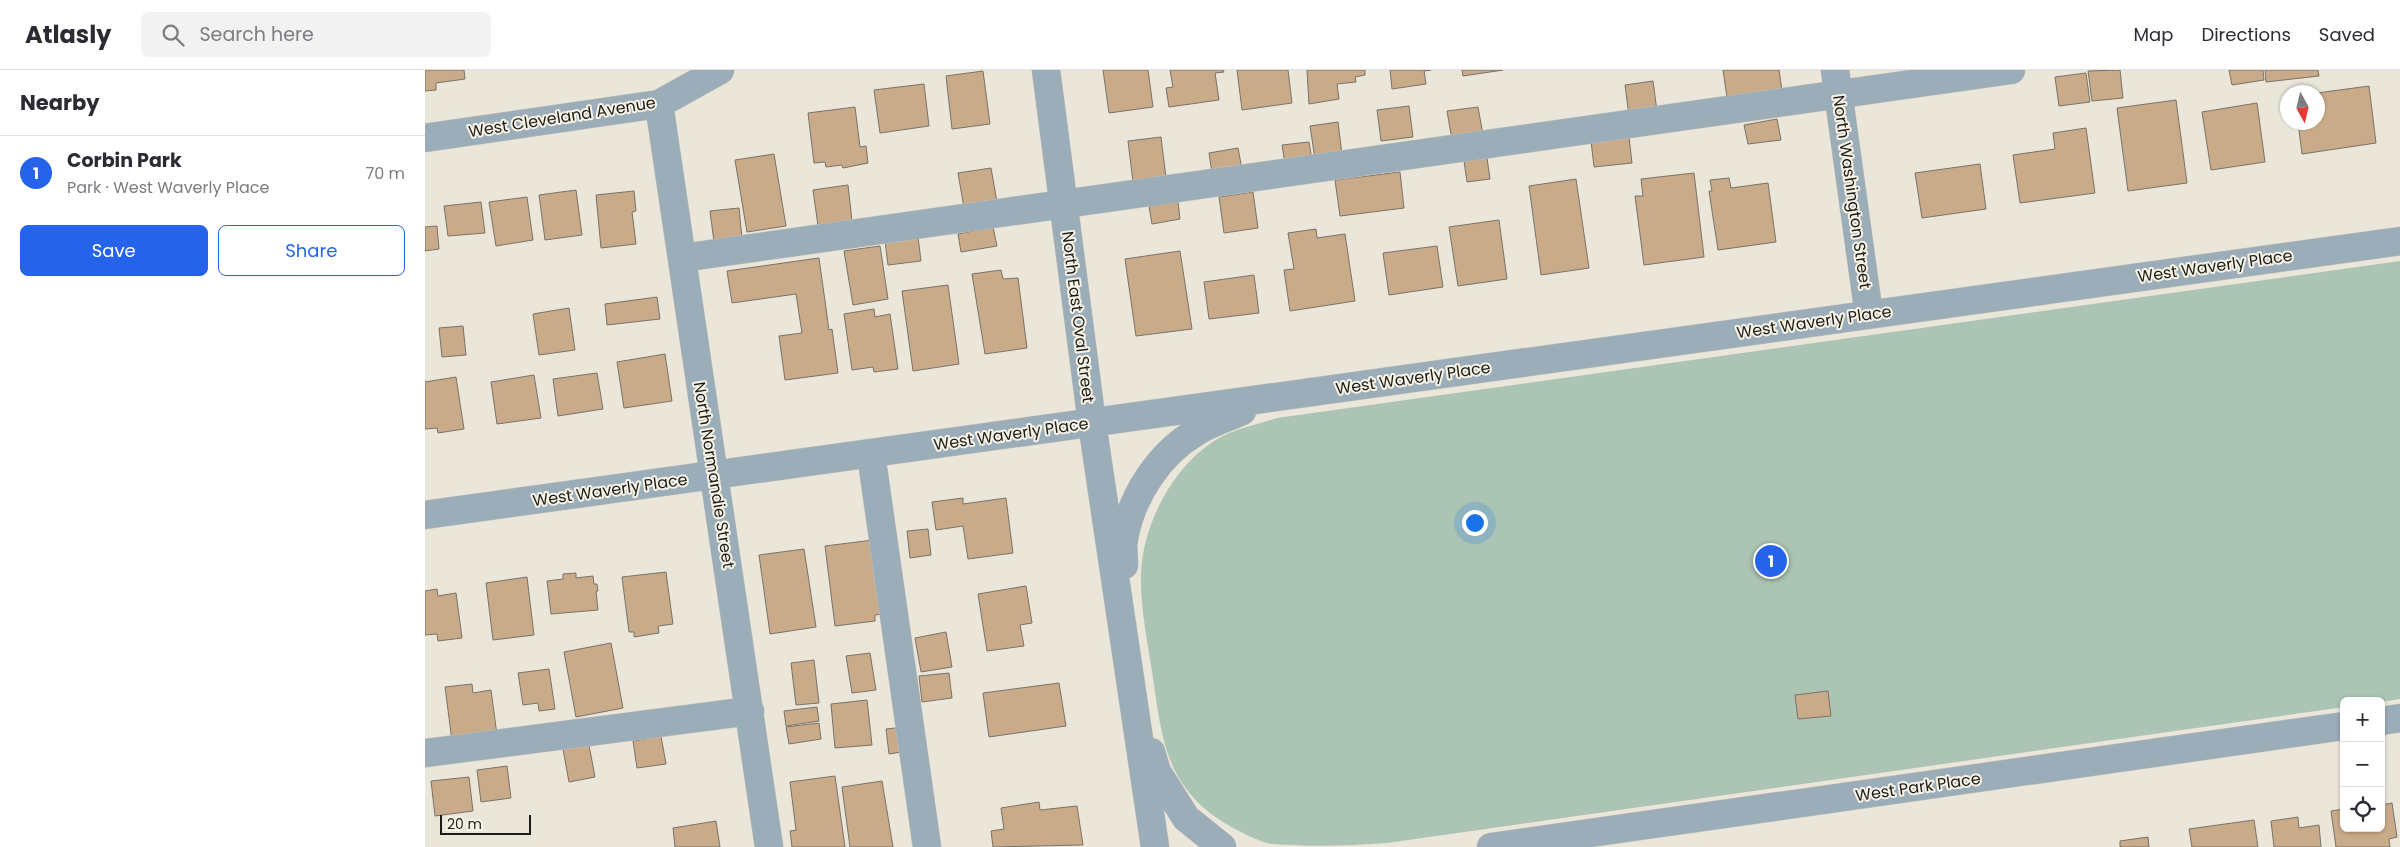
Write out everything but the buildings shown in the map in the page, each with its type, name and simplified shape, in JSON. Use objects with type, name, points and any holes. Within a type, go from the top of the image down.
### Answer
[{"type":"street","name":"West Cleveland Avenue","points":[[425,138],[659,104],[720,70]]},
{"type":"street","name":"North East Oval Street","points":[[1046,70],[1092,423],[1155,847]]},
{"type":"street","points":[[682,258],[1063,204],[1837,82],[2011,70]]},
{"type":"street","name":"North Washington Street","points":[[1837,82],[1869,315]]},
{"type":"street","name":"North Normandie Street","points":[[659,104],[769,847]]},
{"type":"street","name":"West Waverly Place","points":[[425,515],[2400,240]]},
{"type":"street","name":"North East Oval Street","points":[[1223,847],[1186,818],[1157,772],[1126,653],[1124,539],[1135,500],[1158,464],[1177,445],[1197,431],[1273,398]]},
{"type":"street","points":[[871,454],[927,847]]},
{"type":"street","points":[[425,753],[750,711]]},
{"type":"street","points":[[2385,720],[2400,718]]},
{"type":"street","name":"West Park Place","points":[[1491,847],[2340,727]]},
{"type":"green space","points":[[2400,261],[2400,699],[2385,701],[2385,697],[2340,697],[2340,708],[1387,843],[1305,846],[1267,843],[1237,830],[1210,813],[1183,784],[1174,768],[1162,735],[1145,626],[1141,573],[1143,553],[1155,514],[1177,476],[1191,460],[1206,447],[1229,433],[1277,418]]},
{"type":"place","name":"Corbin Park","points":[[1771,561]]}]
